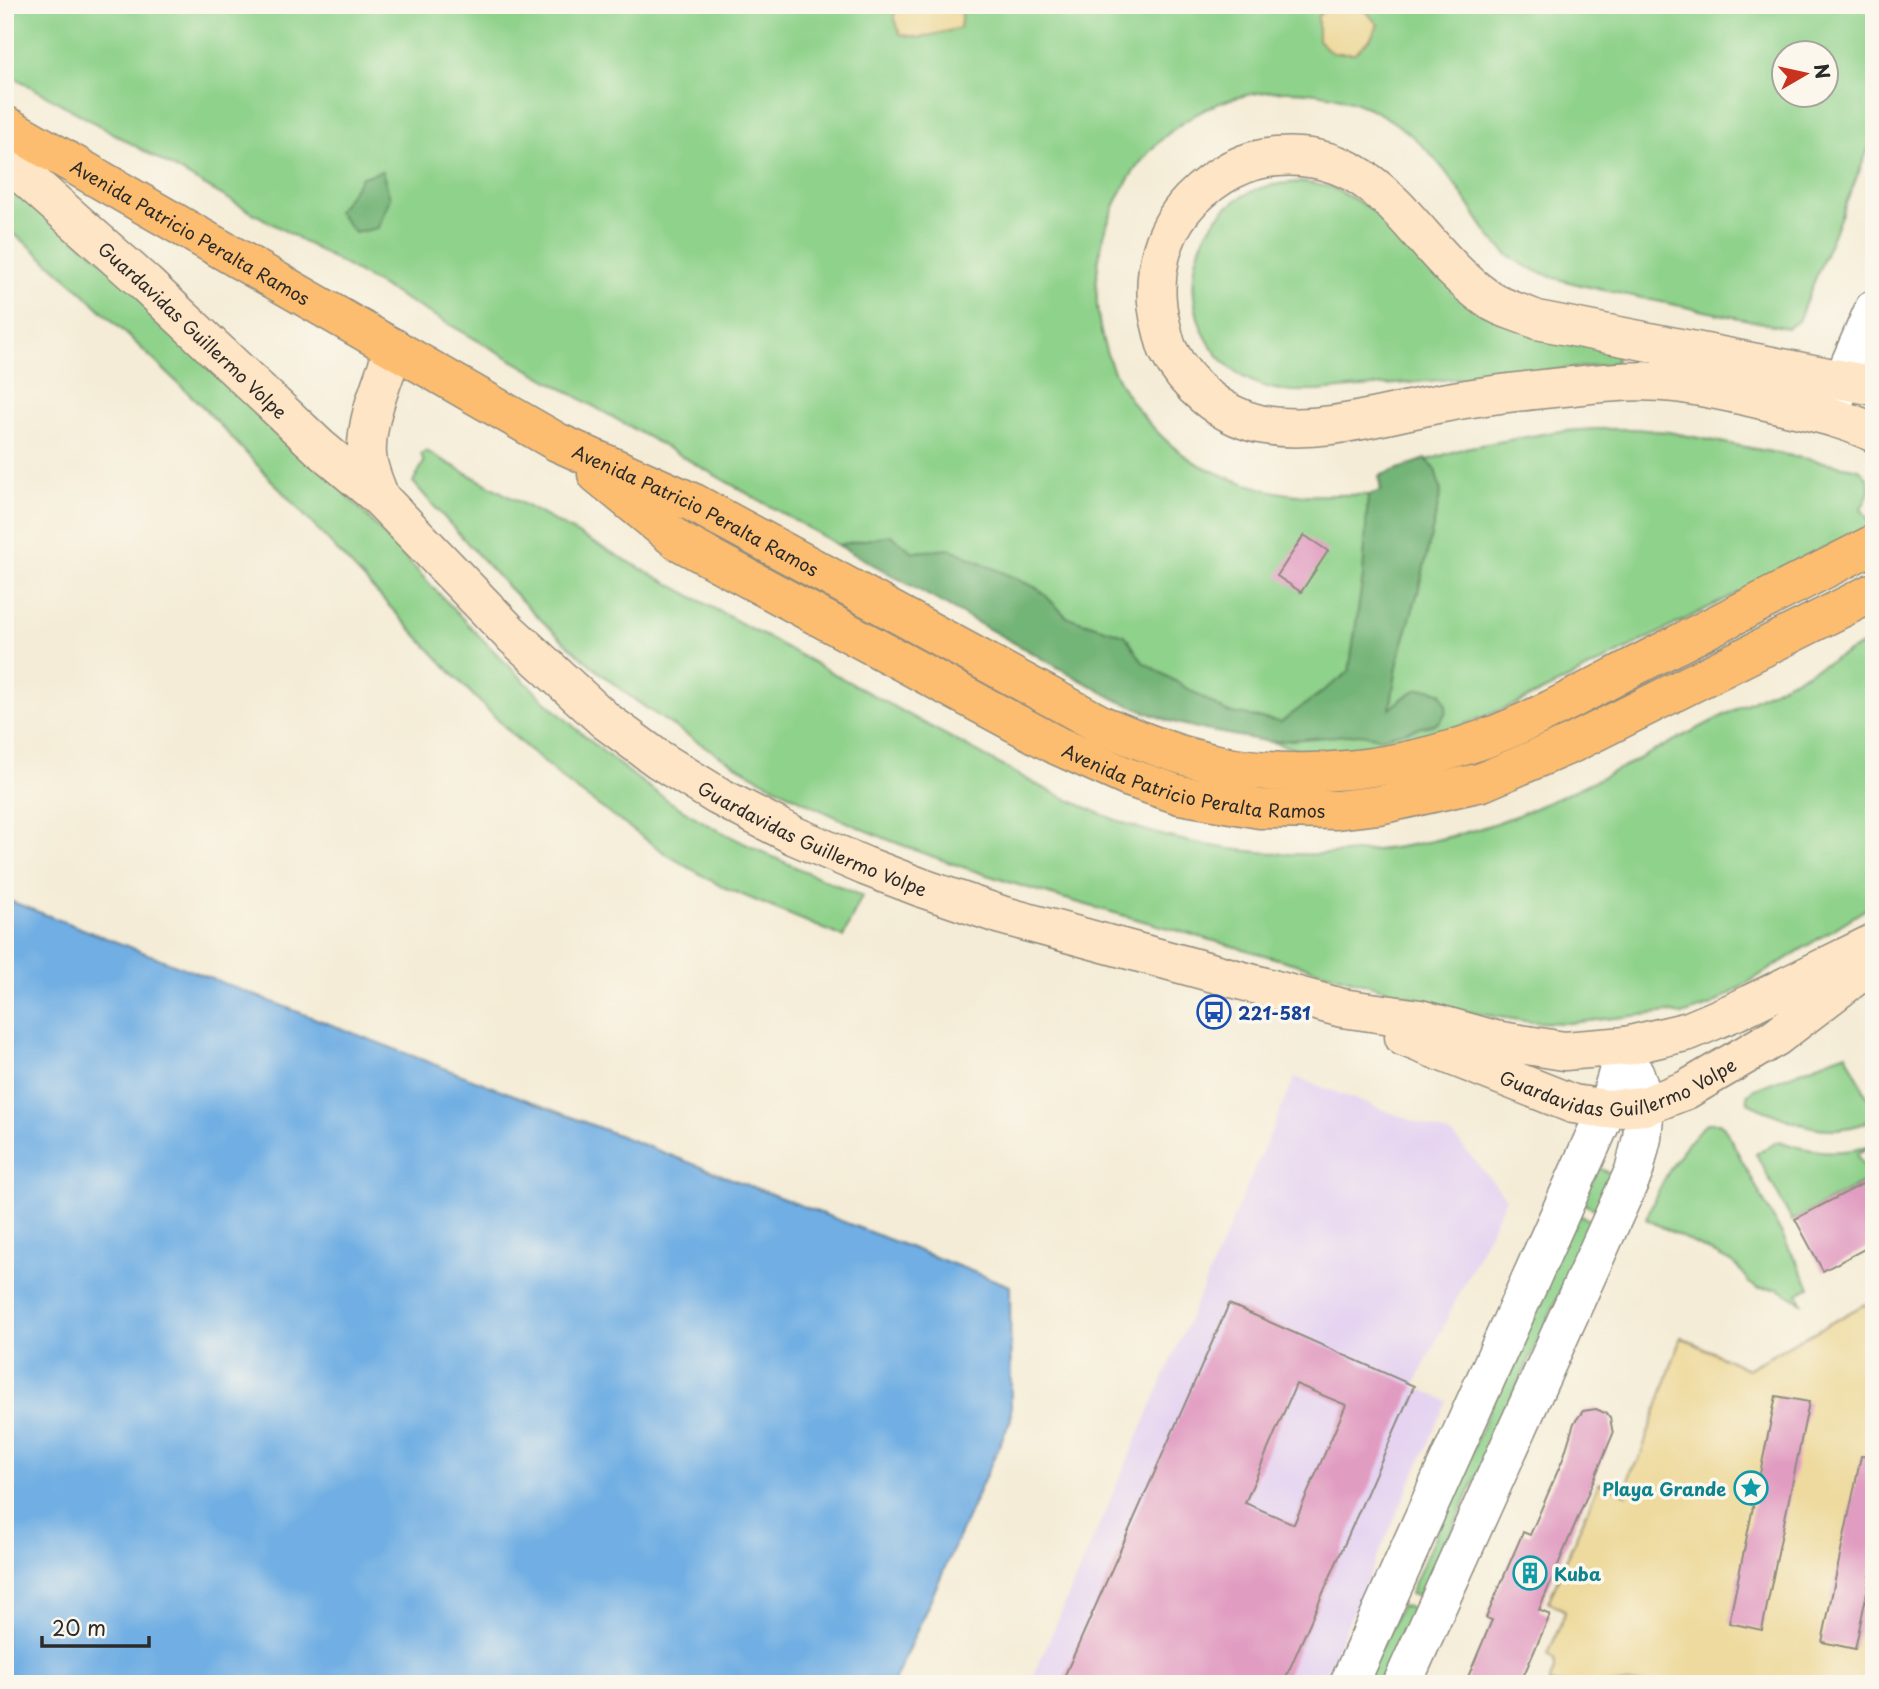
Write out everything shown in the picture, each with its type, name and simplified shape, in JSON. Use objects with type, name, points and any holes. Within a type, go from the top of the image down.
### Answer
[{"type":"main road","name":"Avenida Patricio Peralta Ramos","points":[[5,125],[557,442],[694,503],[1102,724],[1183,755],[1217,764],[1282,772],[1322,772],[1370,767],[1445,751],[1485,738],[1584,692],[1874,544]]},
{"type":"main road","points":[[1858,383],[1537,320],[1491,301],[1446,264],[1396,206],[1368,180],[1335,162],[1298,155],[1265,158],[1233,168],[1205,186],[1182,210],[1166,239],[1157,271],[1156,304],[1167,349],[1193,387],[1222,409],[1257,424],[1294,428],[1329,425],[1523,390],[1614,382],[1674,383],[1827,416],[1874,433]]},
{"type":"main road","name":"Guardavidas Guillermo Volpe","points":[[5,159],[146,284],[319,447],[380,498],[509,632],[606,721],[658,759],[762,819],[865,866],[1001,915],[1342,1008],[1420,1020],[1495,1040],[1564,1051],[1626,1046],[1674,1036],[1754,1003],[1874,943]]},
{"type":"main road","name":"Guardavidas Guillermo Volpe","points":[[380,498],[367,457],[368,437],[394,348]]},
{"type":"main road","name":"Avenida Patricio Peralta Ramos","points":[[557,442],[677,540],[1056,745],[1127,777],[1180,794],[1260,809],[1336,810],[1379,805],[1482,782],[1573,743],[1874,592]]},
{"type":"main road","name":"Guardavidas Guillermo Volpe","points":[[1342,1008],[1416,1042],[1573,1104],[1625,1109],[1645,1106],[1686,1090],[1776,1037],[1874,962]]},
{"type":"street","points":[[1827,416],[1858,383],[1874,309]]},
{"type":"street","points":[[1402,1684],[1634,1171],[1643,1138],[1645,1106],[1626,1046]]},
{"type":"street","points":[[1349,1684],[1607,1109],[1626,1046]]},
{"type":"shaded area","points":[[1295,1077],[1454,1136],[1506,1198],[1414,1386],[1447,1401],[1321,1684],[1030,1684]]},
{"type":"green space","points":[[5,5],[1874,5],[1874,135],[1798,321],[1787,328],[1590,287],[1529,268],[1499,247],[1430,153],[1391,120],[1345,99],[1319,93],[1291,91],[1233,99],[1183,122],[1143,159],[1115,205],[1099,257],[1098,312],[1111,365],[1142,415],[1176,449],[1200,465],[1261,488],[1286,494],[1368,495],[1374,499],[1381,491],[1379,476],[1465,448],[1553,432],[1635,429],[1668,432],[1859,469],[1869,482],[1867,498],[1861,508],[1872,525],[1518,703],[1458,727],[1369,747],[1310,753],[1169,721],[1117,700],[838,545],[5,72]]},
{"type":"green space","points":[[382,171],[390,198],[378,228],[355,233],[337,212],[362,177]]},
{"type":"green space","points":[[5,179],[151,302],[244,386],[463,620],[597,747],[646,785],[723,833],[862,896],[843,937],[721,886],[669,856],[571,786],[518,740],[203,407],[79,289],[5,228]]},
{"type":"green space","points":[[1303,182],[1330,187],[1354,199],[1615,353],[1616,362],[1610,365],[1317,391],[1270,388],[1235,371],[1214,350],[1200,323],[1194,293],[1196,263],[1206,235],[1224,210],[1251,192],[1283,183]]},
{"type":"green space","points":[[426,451],[1041,787],[1104,815],[1169,837],[1256,852],[1301,854],[1389,849],[1433,841],[1518,815],[1602,777],[1874,639],[1874,904],[1712,1005],[1682,1015],[1668,1012],[1570,1023],[1531,1022],[1461,1011],[991,876],[889,840],[800,800],[715,753],[626,693],[560,638],[529,608],[413,482],[424,462],[421,454]]},
{"type":"green space","points":[[1426,459],[1435,469],[1441,492],[1419,589],[1399,656],[1390,709],[1413,692],[1426,689],[1441,693],[1446,709],[1438,723],[1381,738],[1360,734],[1270,742],[1169,721],[1117,700],[838,545],[891,535],[913,552],[951,549],[1039,589],[1067,617],[1125,635],[1143,662],[1227,712],[1281,722],[1349,672],[1363,576],[1368,495],[1381,491],[1379,476]]},
{"type":"green space","points":[[1846,1053],[1872,1106],[1866,1123],[1841,1129],[1819,1128],[1786,1119],[1748,1102],[1747,1095],[1752,1090]]},
{"type":"green space","points":[[1707,1123],[1719,1123],[1724,1127],[1810,1287],[1798,1294],[1802,1303],[1778,1289],[1757,1288],[1749,1283],[1731,1262],[1646,1219],[1671,1167],[1688,1142]]},
{"type":"green space","points":[[1779,1141],[1824,1151],[1847,1151],[1871,1146],[1857,1154],[1870,1179],[1792,1221],[1756,1154]]},
{"type":"green space","points":[[1595,1166],[1613,1175],[1597,1210],[1579,1202]]},
{"type":"green space","points":[[1574,1213],[1592,1221],[1422,1597],[1410,1594]]},
{"type":"green space","points":[[1401,1606],[1409,1607],[1415,1612],[1386,1684],[1364,1684]]},
{"type":"sand","points":[[898,5],[958,5],[962,12],[960,28],[920,38],[900,34],[894,16]]},
{"type":"sand","points":[[1347,5],[1366,11],[1378,25],[1370,39],[1355,53],[1332,53],[1318,40],[1318,16],[1327,7]]},
{"type":"sand","name":"Playa Grande","points":[[1865,1304],[1874,1317],[1874,1684],[1549,1684],[1555,1667],[1554,1660],[1548,1655],[1565,1613],[1548,1602],[1599,1483],[1627,1494],[1630,1471],[1639,1460],[1681,1337],[1747,1369]]},
{"type":"water","points":[[5,899],[1010,1286],[1011,1419],[893,1684],[5,1684]]},
{"type":"building","points":[[1304,535],[1328,551],[1301,592],[1277,576]]},
{"type":"building","points":[[1874,1178],[1874,1244],[1823,1271],[1795,1219]]},
{"type":"building","points":[[1229,1304],[1414,1386],[1283,1684],[1061,1684]],"holes":[[[1296,1384],[1346,1405],[1294,1524],[1245,1503]]]},
{"type":"building","points":[[1776,1396],[1809,1402],[1762,1630],[1729,1623]]},
{"type":"building","name":"Kuba","points":[[1596,1409],[1610,1418],[1613,1434],[1539,1610],[1550,1615],[1520,1684],[1465,1684],[1492,1620],[1486,1618],[1523,1532],[1530,1535],[1563,1459],[1574,1423],[1583,1411]]},
{"type":"building","points":[[1861,1456],[1874,1457],[1874,1559],[1855,1649],[1822,1642]]},
{"type":"place","name":"221-581","points":[[1214,1012]]},
{"type":"place","name":"Playa Grande","points":[[1751,1488]]},
{"type":"place","name":"Kuba","points":[[1530,1573]]}]
